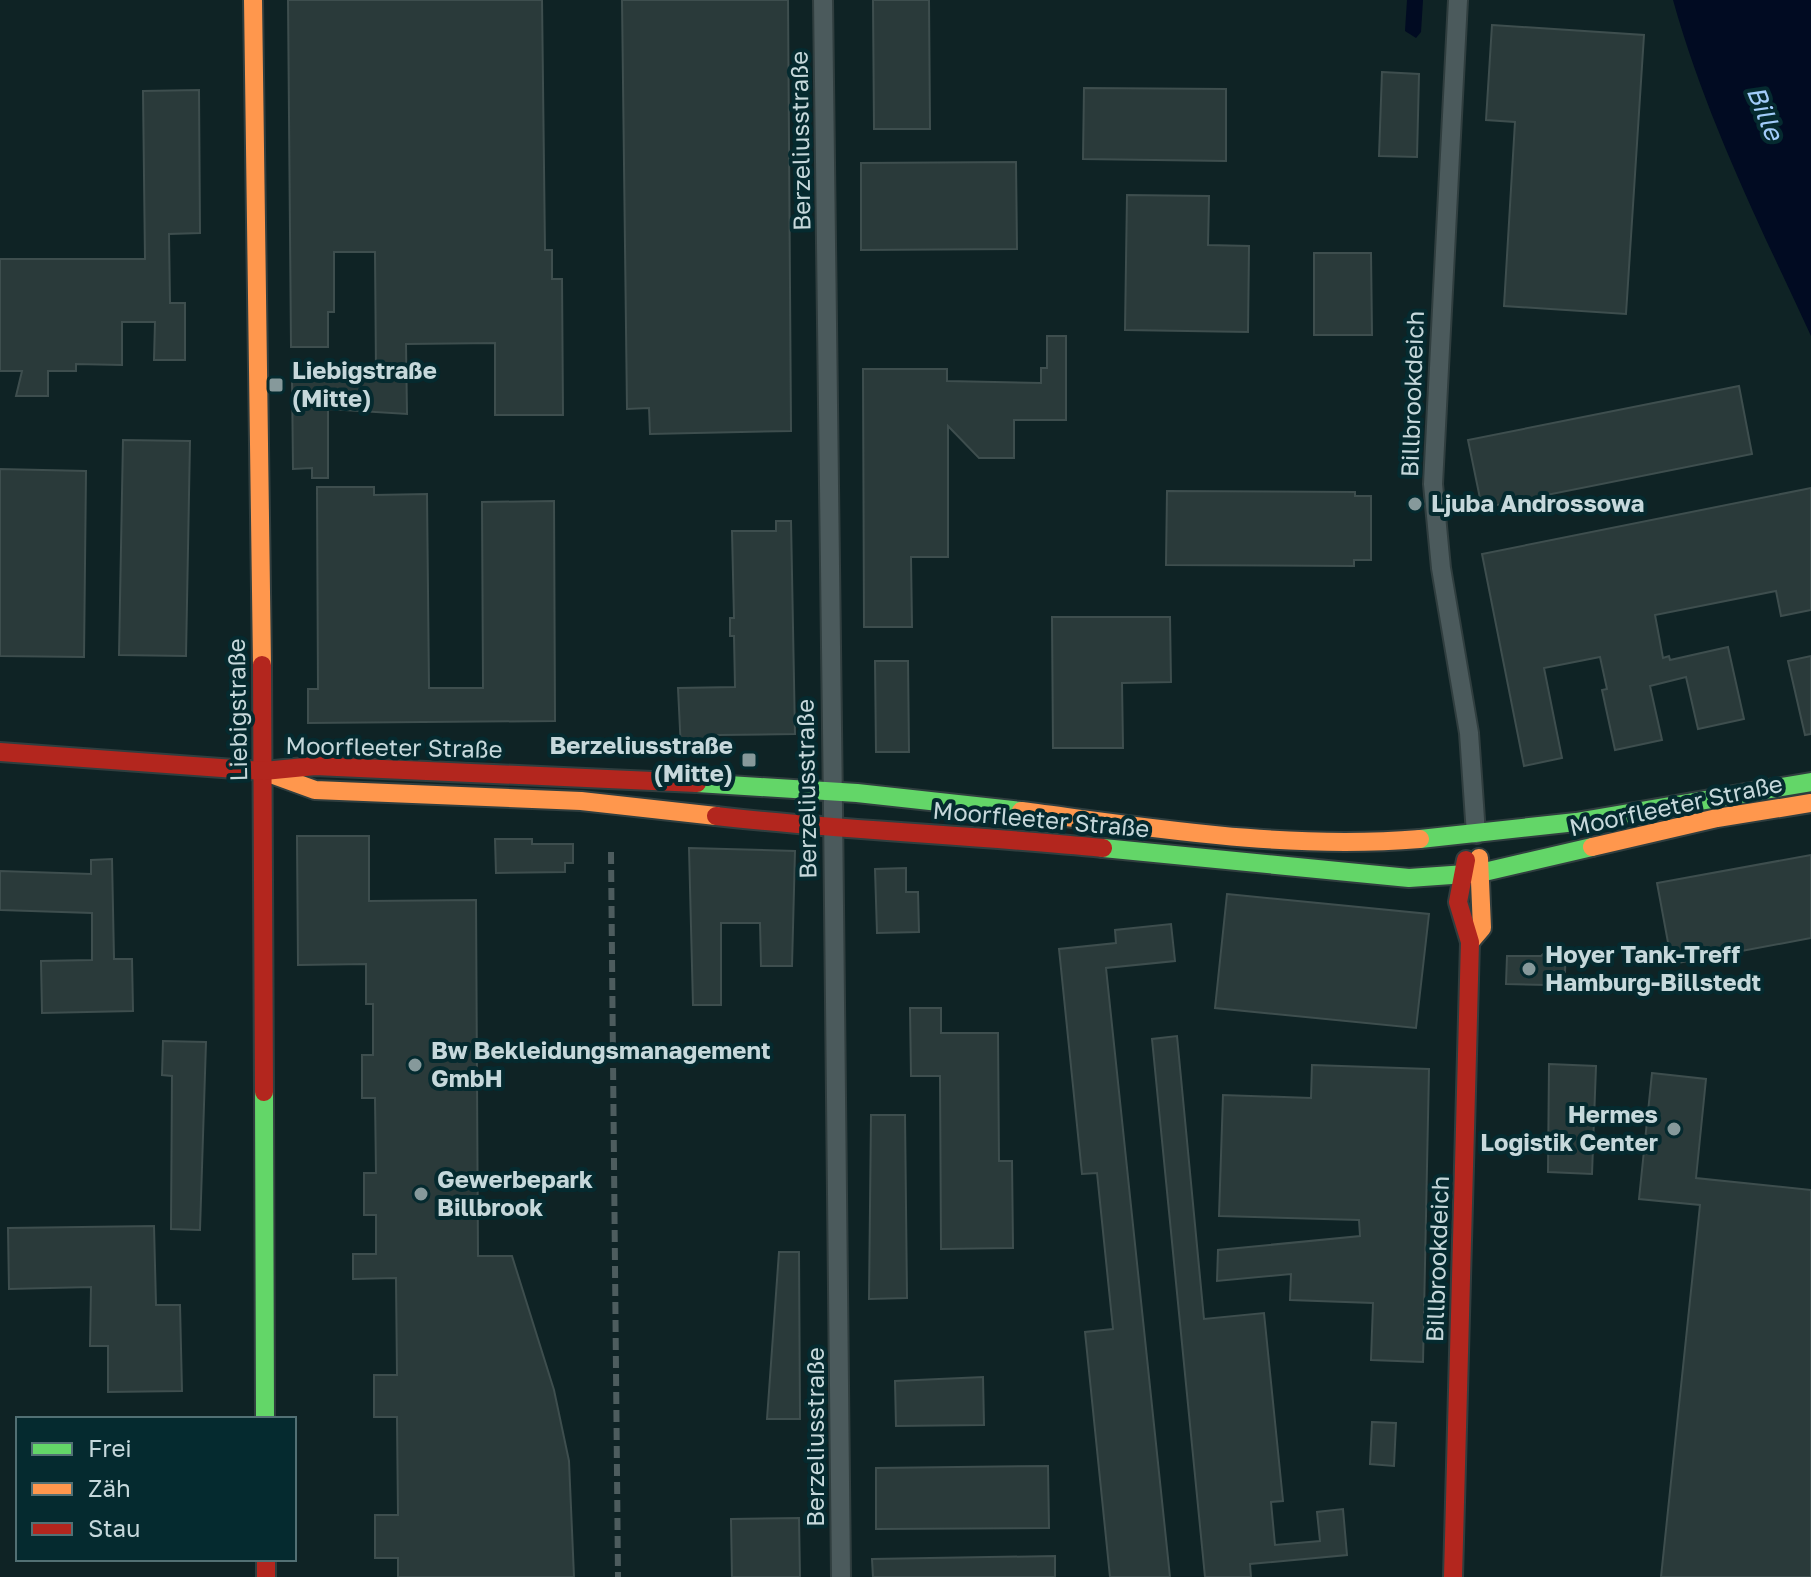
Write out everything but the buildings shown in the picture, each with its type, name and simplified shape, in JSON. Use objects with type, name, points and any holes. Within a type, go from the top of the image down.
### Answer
[{"type":"main road","name":"Liebigstraße","points":[[253,0],[257,479],[264,771],[265,1417]]},
{"type":"main road","name":"Moorfleeter Straße","points":[[0,752],[264,771],[315,766],[831,791],[999,806],[1286,841],[1368,842],[1476,834],[1811,782]]},
{"type":"main road","name":"Moorfleeter Straße","points":[[264,771],[315,790],[581,801],[831,829],[990,837],[1409,878],[1480,873],[1717,818],[1811,803]]},
{"type":"main road","name":"Billbrookdeich","points":[[1470,942],[1482,928],[1476,834]]},
{"type":"main road","name":"Billbrookdeich","points":[[1453,1577],[1470,942],[1460,925],[1460,876],[1476,834]]},
{"type":"street","name":"Berzeliusstraße","points":[[823,0],[831,829],[838,1043],[841,1577]]},
{"type":"street","name":"Billbrookdeich","points":[[1458,0],[1433,484],[1441,568],[1469,733],[1476,834]]},
{"type":"water","points":[[1407,0],[1423,0],[1421,32],[1416,38],[1405,31]]},
{"type":"water","name":"Bille","points":[[1673,0],[1811,0],[1811,336],[1718,129]]},
{"type":"railway","points":[[611,852],[618,1577]]},
{"type":"traffic: fast","points":[[1420,839],[1576,822],[1811,782]]},
{"type":"traffic: fast","points":[[697,783],[857,793],[1021,811]]},
{"type":"traffic: fast","points":[[1103,848],[1409,878],[1480,873],[1592,847]]},
{"type":"traffic: fast","points":[[264,1092],[265,1417]]},
{"type":"traffic: slow","points":[[253,0],[262,665]]},
{"type":"traffic: slow","points":[[271,774],[315,790],[581,801],[716,816]]},
{"type":"traffic: slow","points":[[1592,847],[1717,818],[1811,803]]},
{"type":"traffic: slow","points":[[1021,811],[1220,836],[1319,842],[1420,839]]},
{"type":"traffic: slow","points":[[1470,942],[1482,928],[1479,858]]},
{"type":"traffic: jam","points":[[262,665],[264,1092]]},
{"type":"traffic: jam","points":[[0,752],[264,771],[315,766],[697,783]]},
{"type":"traffic: jam","points":[[716,816],[1103,848]]},
{"type":"traffic: jam","points":[[1453,1577],[1470,942],[1458,902],[1466,860]]},
{"type":"traffic: jam","points":[[266,1561],[266,1577]]},
{"type":"place","name":"Liebigstraße (Mitte)","points":[[276,385]]},
{"type":"place","name":"Ljuba Androssowa","points":[[1415,504]]},
{"type":"place","name":"Berzeliusstraße (Mitte)","points":[[749,760]]},
{"type":"place","name":"Hoyer Tank-Treff Hamburg-Billstedt","points":[[1529,969]]},
{"type":"place","name":"Bw Bekleidungsmanagement GmbH","points":[[415,1065]]},
{"type":"place","name":"Hermes Logistik Center","points":[[1674,1129]]},
{"type":"place","name":"Gewerbepark Billbrook","points":[[421,1194]]}]
